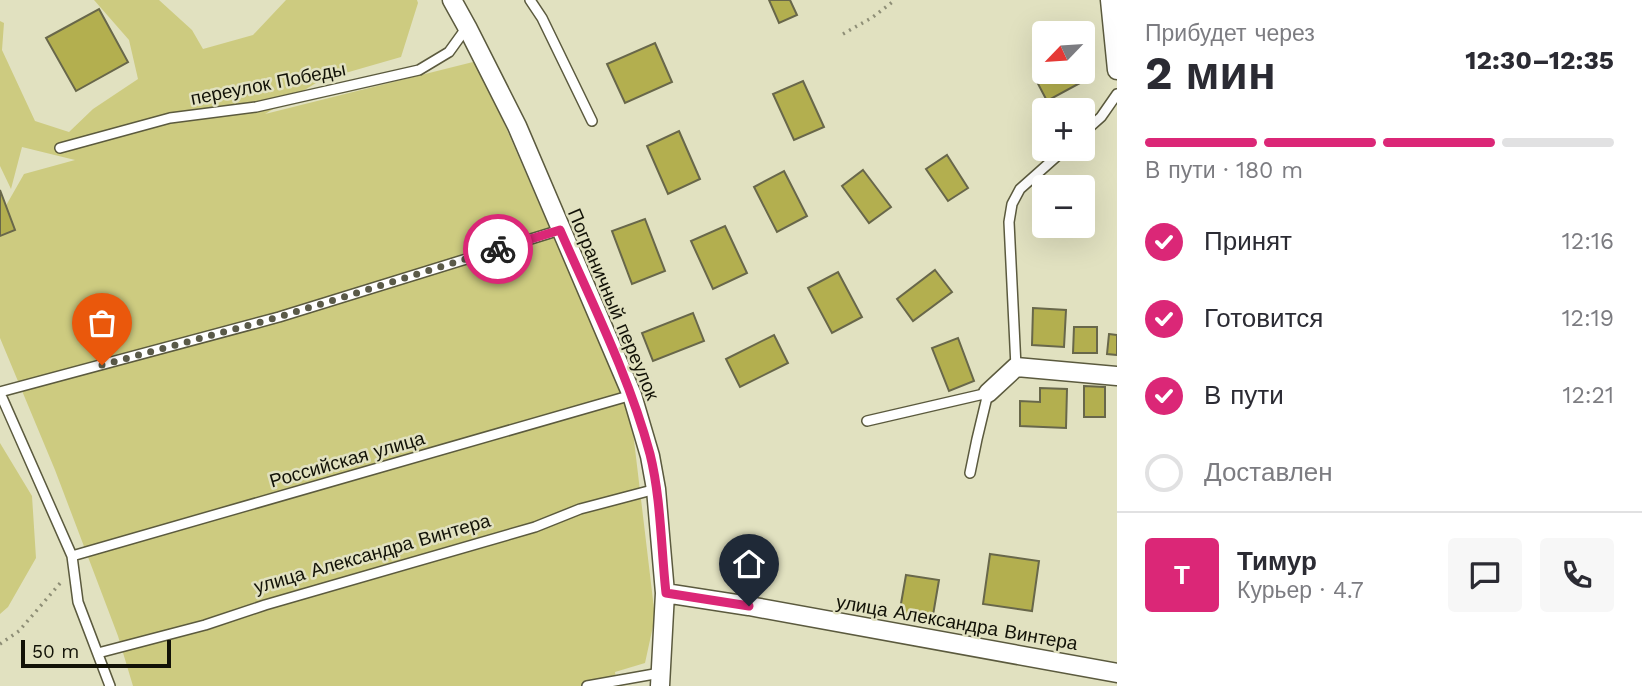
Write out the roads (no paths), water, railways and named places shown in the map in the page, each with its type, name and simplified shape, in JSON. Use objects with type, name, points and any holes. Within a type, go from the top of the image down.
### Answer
[{"type":"street","name":"Пограничный переулок","points":[[452,0],[517,126],[632,395],[650,456],[656,489],[666,593],[660,679]]},
{"type":"street","points":[[1110,0],[1117,69]]},
{"type":"street","points":[[988,393],[1016,367],[1117,376]]},
{"type":"street","name":"улица Александра Винтера","points":[[666,593],[1117,673]]},
{"type":"lane","points":[[530,0],[592,121]]},
{"type":"lane","name":"переулок Победы","points":[[60,148],[170,118],[256,107],[419,70],[449,52],[467,27]]},
{"type":"lane","points":[[1095,122],[1117,94]]},
{"type":"lane","points":[[1016,367],[1009,222],[1012,204],[1020,189],[1052,161]]},
{"type":"lane","points":[[110,686],[78,602],[73,561],[0,393],[279,317],[560,230]]},
{"type":"lane","points":[[867,421],[988,393],[970,473]]},
{"type":"lane","name":"Российская улица","points":[[73,561],[632,395]]},
{"type":"lane","name":"улица Александра Винтера","points":[[98,653],[205,625],[265,605],[536,527],[580,509],[656,489]]},
{"type":"lane","points":[[587,686],[660,679]]}]
